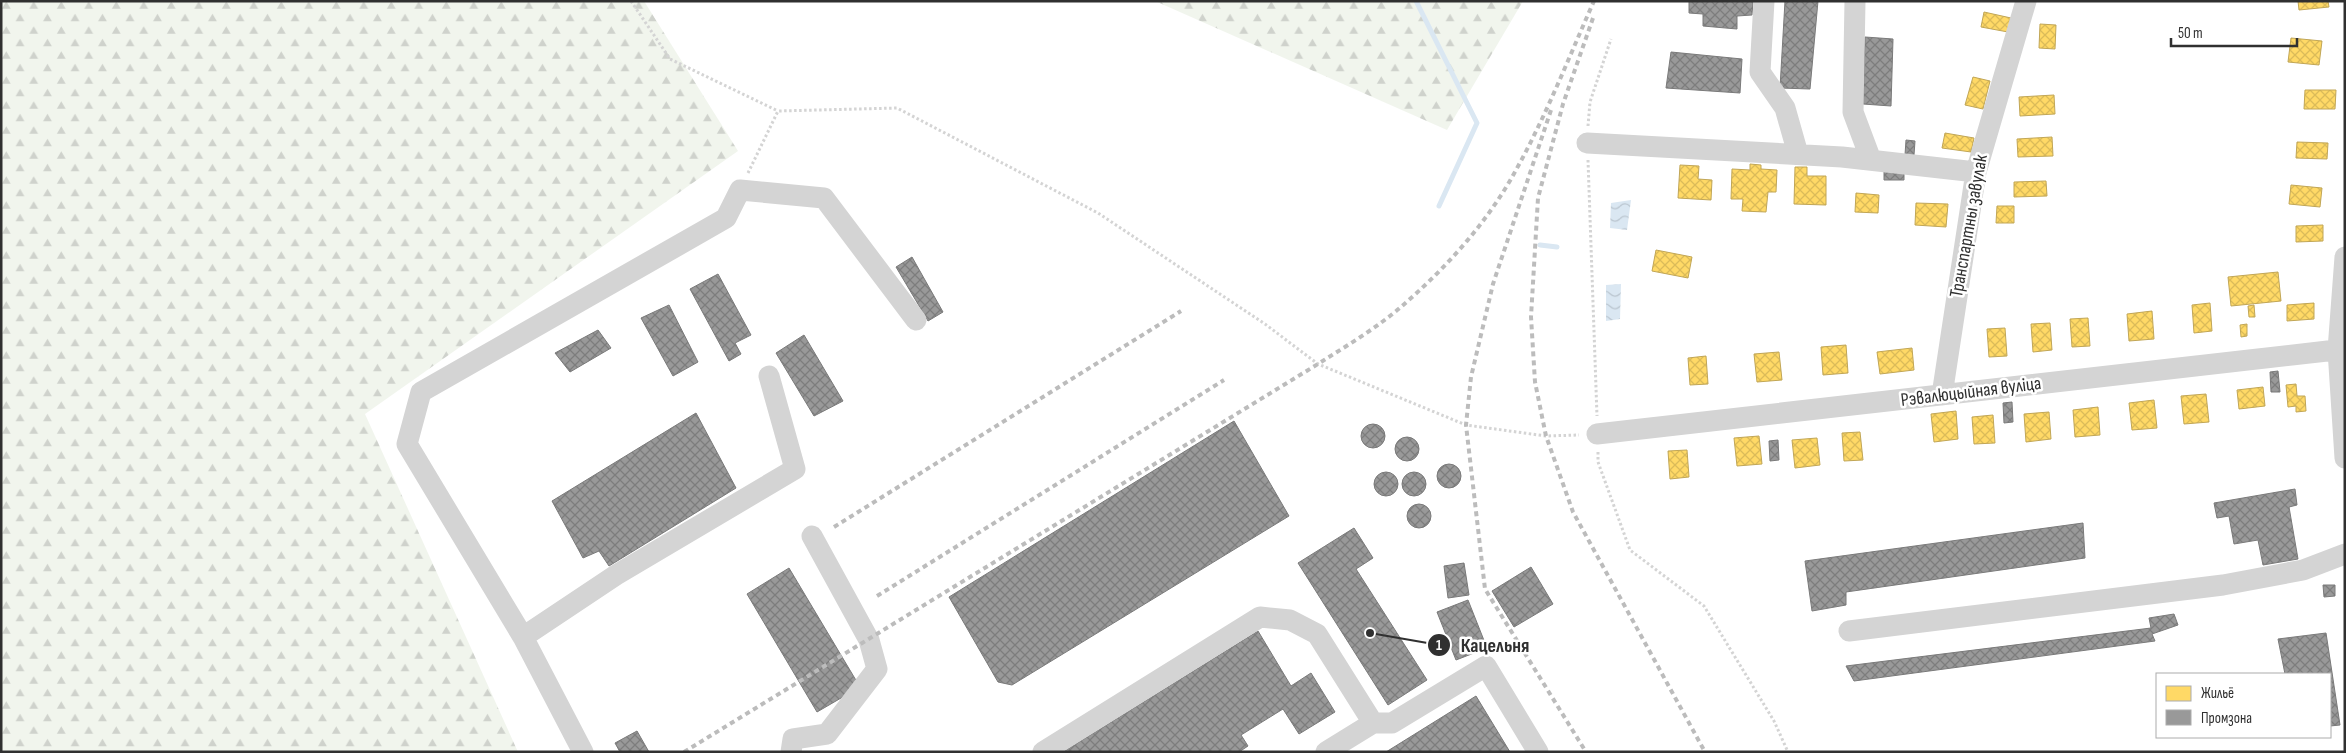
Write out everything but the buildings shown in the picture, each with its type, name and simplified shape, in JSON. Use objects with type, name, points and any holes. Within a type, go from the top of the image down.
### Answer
[{"type":"street","points":[[1764,1],[1760,72],[1785,108],[1798,154]]},
{"type":"street","points":[[1856,1],[1853,112],[1871,160]]},
{"type":"street","name":"Транспартны завулак","points":[[1942,395],[1976,172],[2026,1]]},
{"type":"street","points":[[1587,143],[1798,154],[1976,172]]},
{"type":"street","points":[[583,752],[523,637],[407,444],[422,392],[726,218],[740,190],[824,198],[916,320]]},
{"type":"street","points":[[2345,256],[2341,349],[2345,458]]},
{"type":"street","name":"Рэвалюцыйная вуліца","points":[[1598,434],[2341,349]]},
{"type":"street","points":[[523,637],[616,575],[794,469],[769,376]]},
{"type":"street","points":[[791,752],[794,739],[827,734],[877,669],[869,640],[812,536]]},
{"type":"street","points":[[1849,631],[2223,585],[2303,570],[2345,554]]},
{"type":"street","points":[[1043,752],[1260,616],[1290,620],[1317,634],[1373,723]]},
{"type":"street","points":[[1326,752],[1373,723],[1392,723],[1486,666],[1538,752]]},
{"type":"path","points":[[631,1],[670,59],[778,111],[897,108],[1098,213],[1265,324],[1318,364],[1466,425],[1546,436],[1598,434]]},
{"type":"path","points":[[1611,39],[1590,102],[1587,143],[1598,462],[1630,550],[1704,606],[1774,721],[1788,752]]},
{"type":"path","points":[[740,190],[778,111]]},
{"type":"green space","points":[[1,1],[644,1],[738,151],[365,414],[518,752],[1,752]]},
{"type":"green space","points":[[1155,1],[1523,1],[1447,130]]},
{"type":"water","points":[[1631,200],[1627,230],[1610,228],[1611,203]]},
{"type":"water","points":[[1621,284],[1620,319],[1606,321],[1606,285]]},
{"type":"waterway","points":[[1416,1],[1477,123],[1439,206]]},
{"type":"waterway","points":[[1540,245],[1557,247]]},
{"type":"railway","points":[[684,752],[1318,364],[1361,337],[1392,314],[1450,260],[1493,208],[1516,170],[1537,129],[1594,1]]},
{"type":"railway","points":[[1593,18],[1563,104],[1538,198],[1531,317],[1535,382],[1546,436],[1573,512],[1705,752]]},
{"type":"railway","points":[[1551,110],[1493,284],[1471,377],[1466,425],[1485,589],[1586,752]]},
{"type":"railway","points":[[834,527],[1181,311]]},
{"type":"railway","points":[[877,596],[1224,380]]},
{"type":"place","name":"Кацельня","points":[[1370,633]]}]
